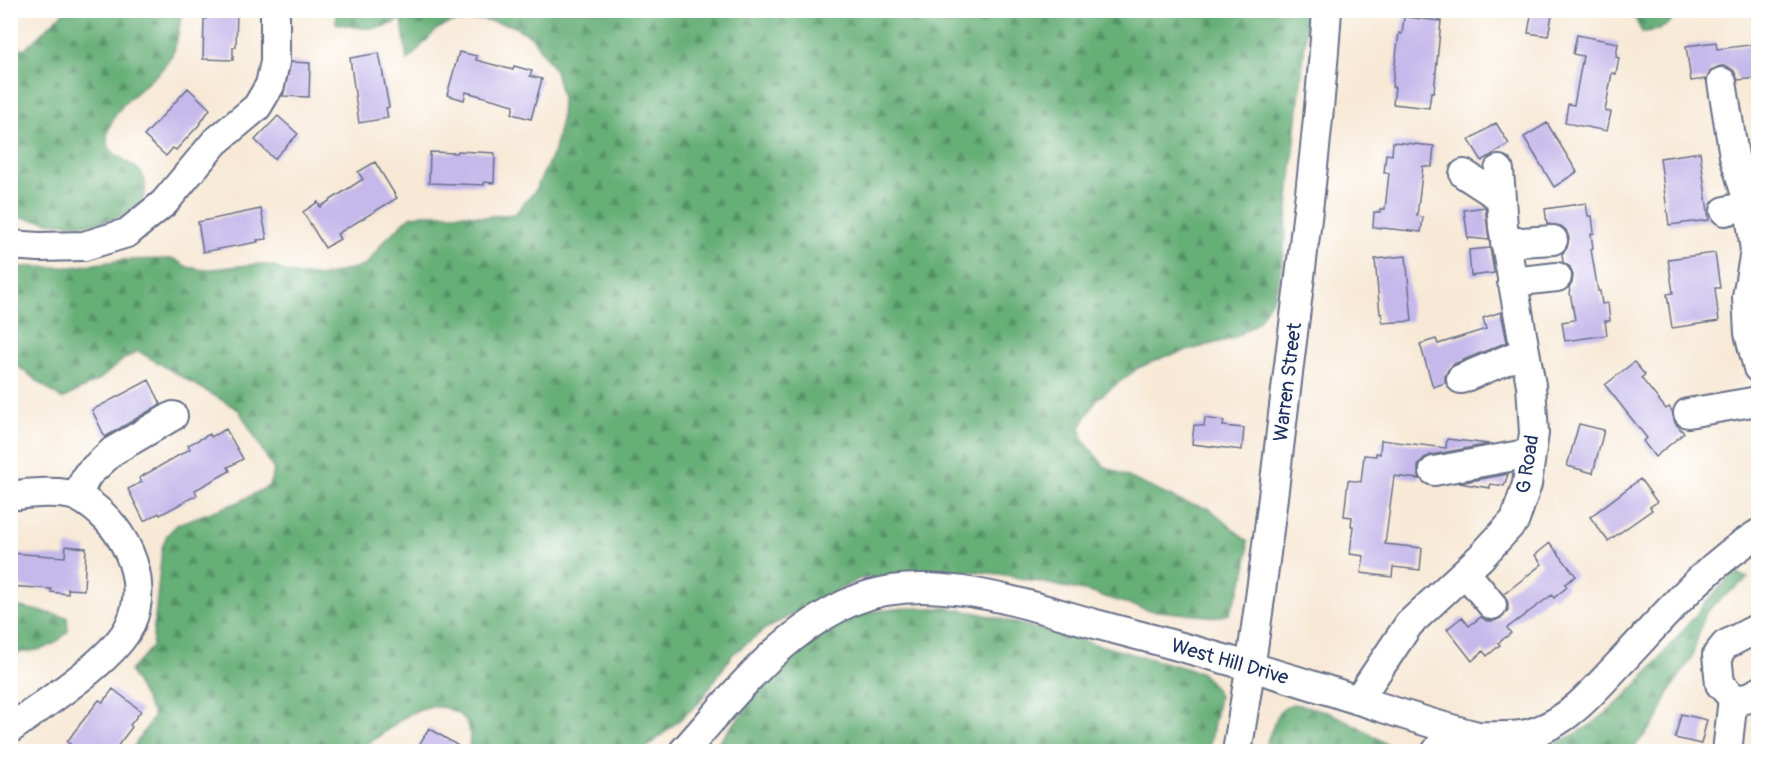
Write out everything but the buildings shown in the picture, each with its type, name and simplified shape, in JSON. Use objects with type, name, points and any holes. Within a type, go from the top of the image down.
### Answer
[{"type":"street","points":[[10,245],[84,246],[127,233],[164,203],[215,142],[257,107],[270,85],[275,62],[275,10]]},
{"type":"street","name":"Warren Street","points":[[1237,752],[1251,667],[1300,272],[1316,138],[1327,10]]},
{"type":"street","points":[[1732,95],[1725,157],[1737,208],[1755,251],[1747,297],[1758,369]]},
{"type":"street","name":"G Road","points":[[1358,700],[1409,624],[1447,605],[1465,572],[1515,520],[1527,484],[1534,433],[1531,385],[1505,243],[1500,184],[1464,174]]},
{"type":"street","points":[[1505,243],[1553,240]]},
{"type":"street","points":[[1512,282],[1557,277]]},
{"type":"street","points":[[1461,379],[1525,352]]},
{"type":"street","points":[[1688,413],[1758,401]]},
{"type":"street","points":[[77,496],[87,475],[113,451],[173,416]]},
{"type":"street","points":[[1434,471],[1531,453]]},
{"type":"street","points":[[10,496],[30,492],[77,496],[101,514],[126,542],[136,576],[136,602],[130,625],[114,649],[10,729]]},
{"type":"street","name":"West Hill Drive","points":[[683,752],[786,640],[820,617],[857,599],[894,590],[932,588],[1007,600],[1251,667],[1358,700],[1444,741],[1535,732],[1559,721],[1584,700],[1707,572],[1732,550],[1758,534]]},
{"type":"street","points":[[1465,572],[1492,605]]},
{"type":"street","points":[[1727,752],[1746,695],[1720,684],[1717,655],[1725,645],[1758,631]]},
{"type":"green space","points":[[65,11],[182,11],[172,55],[159,72],[119,110],[108,133],[111,151],[140,171],[144,179],[145,190],[142,200],[126,214],[93,223],[67,224],[11,216],[10,49],[26,48]]},
{"type":"green space","points":[[336,11],[1308,11],[1282,267],[1274,296],[1258,322],[1234,338],[1164,357],[1138,368],[1097,399],[1080,427],[1084,441],[1104,466],[1180,501],[1210,509],[1247,541],[1246,570],[1229,614],[1216,617],[1148,610],[1089,592],[1000,574],[970,571],[859,579],[765,629],[732,655],[699,703],[643,751],[467,751],[470,734],[463,718],[450,709],[432,707],[407,716],[360,747],[343,751],[319,748],[295,752],[131,751],[154,716],[130,671],[152,647],[162,548],[167,535],[178,524],[239,502],[269,486],[274,470],[239,410],[138,351],[124,359],[100,379],[62,399],[11,361],[11,267],[73,267],[123,260],[174,259],[187,267],[203,270],[258,264],[273,266],[287,273],[320,277],[366,265],[384,241],[410,217],[424,214],[468,214],[483,217],[515,214],[535,191],[554,151],[561,120],[562,99],[555,70],[531,36],[511,25],[482,20],[450,23],[437,29],[407,61],[402,19],[377,28],[361,28],[336,23]]},
{"type":"green space","points":[[1631,11],[1680,11],[1664,27],[1642,32]]},
{"type":"green space","points":[[1734,573],[1748,578],[1713,605],[1704,616],[1692,657],[1668,694],[1657,720],[1631,751],[1528,751],[1561,741],[1591,724],[1618,703]]},
{"type":"green space","points":[[11,605],[67,617],[68,631],[55,643],[42,649],[11,653]]},
{"type":"green space","points":[[905,608],[949,608],[978,613],[1200,672],[1219,696],[1209,751],[711,752],[756,696],[816,630],[859,613]]},
{"type":"green space","points":[[1292,704],[1332,714],[1381,740],[1394,751],[1263,751],[1279,712]]}]
